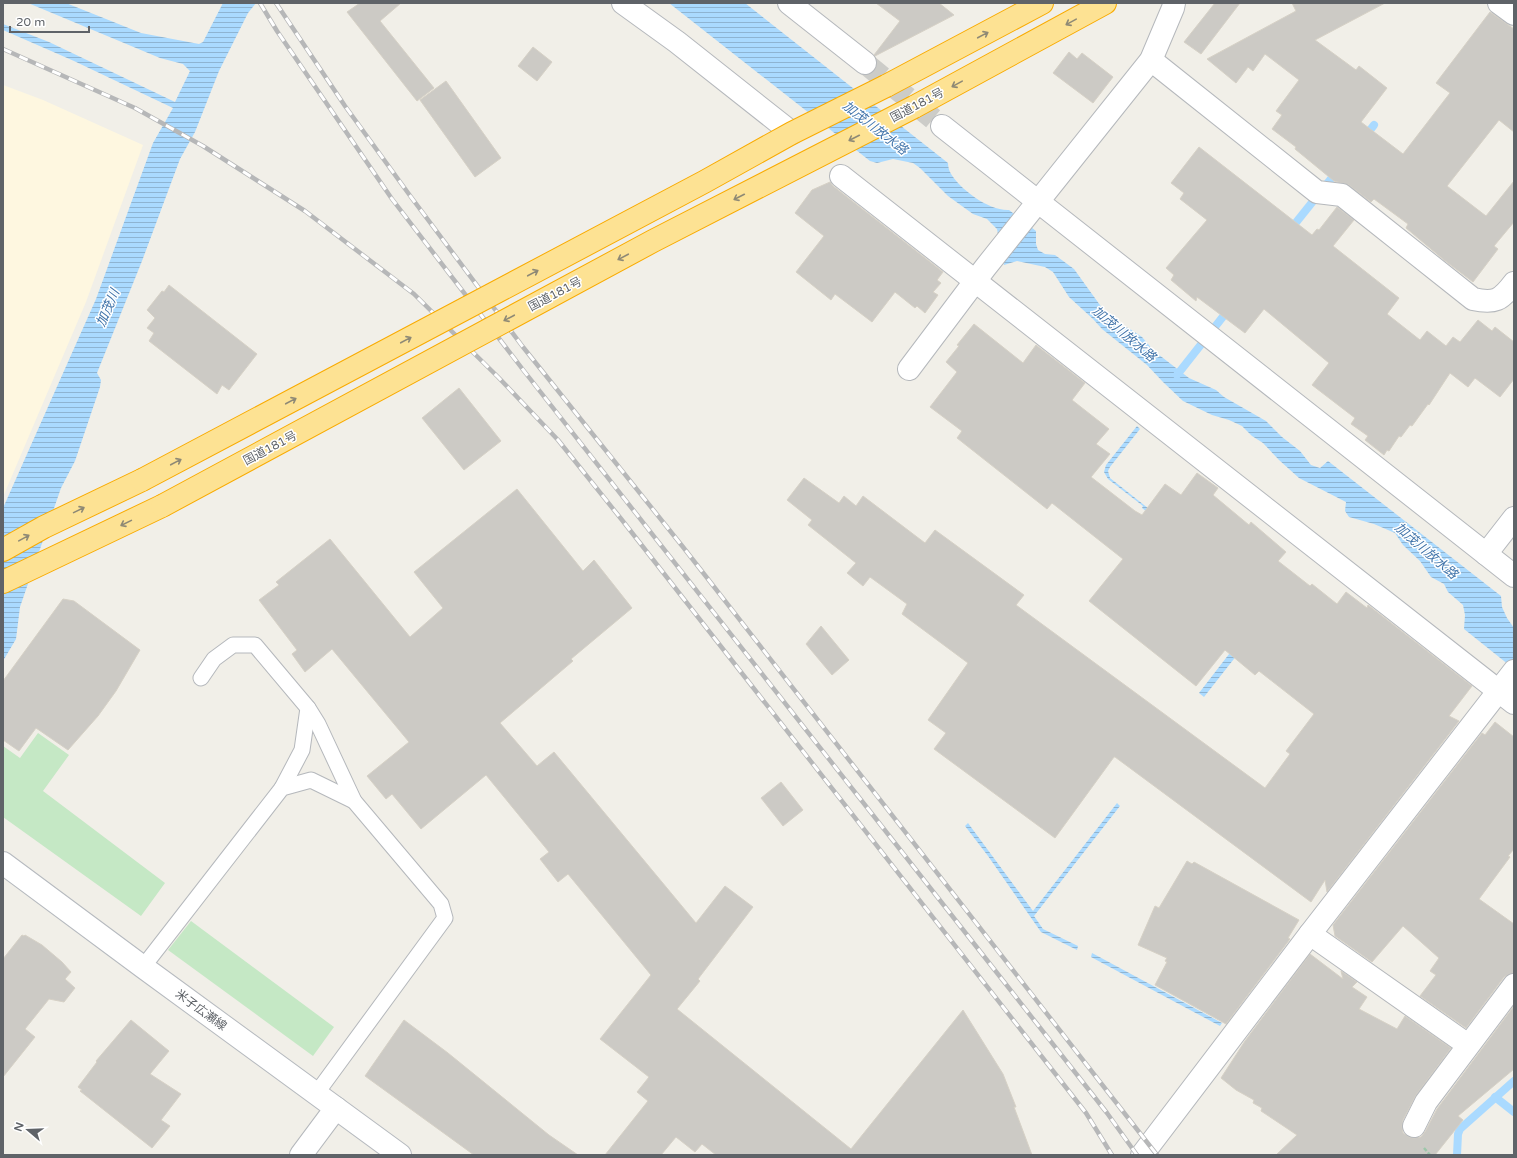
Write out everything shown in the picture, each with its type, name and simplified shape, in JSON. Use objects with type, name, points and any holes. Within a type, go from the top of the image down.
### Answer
[{"type":"highway","points":[[3,550],[44,526],[142,480],[704,182],[792,133],[886,86],[1042,3]]},
{"type":"highway","name":"国道181号","points":[[3,582],[162,506],[653,241],[914,107],[1105,3]]},
{"type":"street","points":[[789,3],[865,63]]},
{"type":"street","points":[[909,369],[980,275],[1150,60],[1174,8],[1174,3]]},
{"type":"street","points":[[1500,3],[1514,14]]},
{"type":"street","points":[[627,4],[792,133]]},
{"type":"street","points":[[1150,60],[1317,192],[1342,194],[1473,299],[1486,302],[1496,301],[1506,293],[1514,283]]},
{"type":"street","points":[[942,126],[1036,205],[1514,576]]},
{"type":"street","points":[[841,176],[980,275],[1508,687],[1310,934],[1142,1155]]},
{"type":"street","points":[[1486,554],[1514,518]]},
{"type":"street","name":"米子広瀬線","points":[[3,863],[143,968],[400,1155]]},
{"type":"street","points":[[1310,934],[1468,1045]]},
{"type":"street","points":[[1414,1126],[1426,1102],[1514,985]]},
{"type":"street","points":[[300,1155],[336,1108]]},
{"type":"lane","points":[[200,678],[214,659],[233,645],[255,645],[308,708],[318,724],[354,801],[441,904],[445,918],[316,1094]]},
{"type":"lane","points":[[143,968],[282,788],[302,750],[308,708]]},
{"type":"lane","points":[[282,788],[311,780],[354,801]]},
{"type":"shaded area","points":[[3,85],[43,100],[143,145],[86,302],[3,497]]},
{"type":"green space","points":[[38,733],[69,755],[43,791],[165,883],[141,916],[3,817],[3,746],[20,758]]},
{"type":"green space","points":[[191,921],[334,1027],[313,1056],[168,950]]},
{"type":"water","name":"加茂川","points":[[28,3],[66,3],[141,33],[199,44],[203,42],[223,3],[256,3],[248,13],[219,71],[195,132],[180,159],[142,261],[97,373],[101,380],[100,387],[75,461],[61,488],[20,607],[16,639],[3,661],[3,508],[96,299],[153,143],[173,108],[74,61],[3,30],[3,24],[49,42],[175,102],[190,71],[183,64],[160,58]]},
{"type":"water","name":"加茂川放水路","points":[[669,3],[745,3],[948,163],[948,167],[954,179],[967,192],[993,207],[1009,210],[1036,231],[1036,244],[1038,250],[1045,254],[1055,255],[1074,269],[1110,319],[1142,337],[1154,351],[1189,378],[1216,390],[1224,397],[1266,421],[1282,437],[1300,451],[1311,465],[1320,468],[1328,461],[1501,596],[1502,607],[1514,628],[1514,669],[1464,629],[1465,615],[1463,605],[1448,592],[1444,584],[1431,577],[1420,561],[1403,545],[1395,533],[1374,524],[1349,517],[1345,511],[1346,502],[1299,478],[1263,443],[1252,436],[1242,426],[1212,415],[1183,401],[1147,365],[1102,329],[1069,297],[1053,272],[1045,267],[1017,261],[1004,265],[997,229],[987,219],[973,214],[948,196],[913,163],[893,159],[877,163],[870,161]]},
{"type":"water","points":[[1137,426],[1140,429],[1110,467],[1108,471],[1110,478],[1274,608],[1204,697],[1199,693],[1266,606],[1142,508],[1143,506],[1108,479],[1104,472],[1106,465]]},
{"type":"water","points":[[1117,803],[1120,806],[1034,916],[1043,929],[1078,946],[1077,950],[1041,932],[988,856],[965,826],[968,823],[1033,911]]},
{"type":"water","points":[[1092,953],[1222,1023],[1220,1026],[1091,957]]},
{"type":"building","points":[[360,3],[401,3],[380,21],[434,88],[417,101],[347,12]]},
{"type":"building","points":[[876,3],[939,3],[954,15],[875,56],[874,55],[900,21]]},
{"type":"building","points":[[1215,3],[1240,3],[1201,54],[1184,42]]},
{"type":"building","points":[[1292,3],[1385,3],[1315,40],[1356,70],[1359,66],[1387,88],[1361,122],[1403,154],[1450,93],[1436,83],[1490,12],[1514,29],[1514,132],[1499,120],[1447,186],[1486,216],[1514,181],[1514,222],[1494,246],[1498,249],[1473,282],[1406,228],[1408,224],[1374,199],[1371,202],[1349,185],[1334,181],[1295,149],[1296,147],[1272,129],[1282,115],[1276,111],[1299,80],[1265,54],[1253,71],[1248,67],[1236,83],[1207,59],[1296,11]]},
{"type":"building","points":[[533,47],[552,62],[537,81],[518,66]]},
{"type":"building","points":[[1069,52],[1077,59],[1082,53],[1113,77],[1093,103],[1053,73]]},
{"type":"building","points":[[446,81],[501,158],[475,177],[420,100]]},
{"type":"building","points":[[1199,147],[1312,235],[1317,229],[1319,230],[1337,207],[1354,220],[1333,246],[1399,298],[1387,314],[1420,340],[1427,331],[1446,346],[1453,337],[1460,342],[1478,320],[1492,331],[1495,327],[1514,342],[1514,379],[1500,397],[1475,378],[1468,387],[1450,373],[1429,405],[1428,404],[1412,426],[1410,425],[1401,437],[1399,436],[1389,451],[1387,450],[1384,455],[1365,440],[1368,436],[1351,424],[1355,418],[1312,385],[1329,363],[1264,309],[1245,333],[1197,297],[1196,301],[1171,280],[1174,275],[1166,268],[1207,220],[1180,199],[1184,193],[1171,183]]},
{"type":"building","points":[[830,182],[833,186],[943,272],[937,280],[941,283],[933,292],[938,295],[925,313],[917,306],[915,308],[895,292],[872,322],[835,294],[831,300],[796,272],[824,236],[795,213],[812,190]]},
{"type":"building","points":[[169,285],[257,354],[229,390],[222,385],[217,394],[149,341],[154,333],[147,328],[155,318],[147,310],[162,291],[164,292]]},
{"type":"building","points":[[974,324],[1023,363],[1036,345],[1085,383],[1072,400],[1109,429],[1096,444],[1110,454],[1091,477],[1135,511],[1142,515],[1165,484],[1181,495],[1197,473],[1218,488],[1213,495],[1249,525],[1251,522],[1286,552],[1278,561],[1310,586],[1312,584],[1337,604],[1346,592],[1367,608],[1368,605],[1472,686],[1449,716],[1459,721],[1327,892],[1325,880],[1311,902],[1115,757],[1055,838],[934,749],[946,733],[928,720],[968,663],[902,614],[907,604],[870,577],[863,586],[847,573],[856,563],[808,525],[812,520],[787,500],[804,478],[839,503],[844,496],[856,506],[863,496],[925,543],[935,530],[1024,595],[1016,605],[1265,788],[1290,754],[1286,751],[1314,714],[1259,671],[1255,675],[1225,650],[1196,686],[1089,601],[1123,559],[1052,503],[1047,509],[957,438],[962,431],[930,407],[957,372],[946,362],[959,346],[957,345]]},
{"type":"building","points":[[459,388],[501,441],[464,470],[422,418]]},
{"type":"building","points":[[517,489],[583,571],[594,560],[632,608],[571,659],[573,661],[500,723],[537,766],[554,752],[696,923],[725,886],[753,907],[698,979],[700,981],[677,1009],[851,1149],[963,1010],[1003,1074],[1032,1155],[716,1155],[702,1144],[695,1152],[676,1137],[661,1155],[605,1155],[648,1101],[637,1092],[649,1077],[600,1039],[651,975],[568,874],[558,882],[540,859],[549,852],[486,775],[421,829],[392,794],[386,799],[367,776],[409,742],[332,649],[305,672],[292,654],[297,650],[259,600],[279,585],[276,582],[330,539],[410,637],[443,608],[414,572]]},
{"type":"building","points":[[63,599],[74,601],[140,650],[116,691],[98,716],[68,750],[36,728],[19,751],[3,740],[3,681]]},
{"type":"building","points":[[821,626],[849,660],[832,675],[806,644]]},
{"type":"building","points":[[1495,722],[1514,737],[1514,849],[1508,856],[1510,857],[1479,899],[1514,924],[1514,973],[1504,977],[1466,1028],[1420,996],[1436,975],[1430,971],[1439,958],[1403,926],[1372,962],[1335,936],[1333,925],[1482,733],[1485,735]]},
{"type":"building","points":[[781,782],[803,810],[783,826],[761,798]]},
{"type":"building","points":[[1187,861],[1192,864],[1194,862],[1299,920],[1288,938],[1290,939],[1226,1024],[1155,985],[1167,962],[1165,961],[1167,958],[1138,945],[1155,906],[1159,908]]},
{"type":"building","points":[[22,935],[25,935],[42,945],[62,962],[71,972],[65,979],[75,988],[64,1002],[49,999],[25,1029],[35,1037],[3,1077],[3,959]]},
{"type":"building","points":[[1310,954],[1343,979],[1341,971],[1357,982],[1352,987],[1367,997],[1359,1009],[1397,1029],[1405,1016],[1451,1048],[1416,1095],[1403,1120],[1403,1133],[1409,1137],[1421,1137],[1437,1109],[1514,1006],[1514,1069],[1458,1116],[1463,1120],[1435,1155],[1276,1155],[1297,1135],[1261,1111],[1262,1108],[1253,1103],[1254,1100],[1236,1090],[1221,1078],[1245,1041]]},
{"type":"building","points":[[131,1020],[169,1051],[150,1074],[181,1094],[161,1120],[170,1126],[152,1148],[80,1091],[82,1090],[78,1087],[97,1062],[96,1061]]},
{"type":"building","points":[[404,1020],[448,1053],[549,1135],[578,1155],[474,1155],[365,1076]]},
{"type":"waterway","points":[[1364,138],[1374,125]]},
{"type":"waterway","points":[[1290,230],[1338,170]]},
{"type":"waterway","points":[[1177,375],[1229,309]]},
{"type":"waterway","points":[[1457,1155],[1458,1134],[1460,1129],[1514,1081]]},
{"type":"waterway","points":[[1495,1097],[1514,1112]]},
{"type":"tunnel","points":[[865,63],[942,126]]},
{"type":"railway","points":[[260,3],[277,31],[392,199],[524,371],[1107,1113],[1137,1155]]},
{"type":"railway","points":[[276,3],[345,106],[523,347],[683,547],[1157,1155]]},
{"type":"railway","points":[[3,49],[135,108],[203,146],[305,211],[414,294],[498,377],[558,440],[622,520],[1086,1113],[1112,1155]]}]
